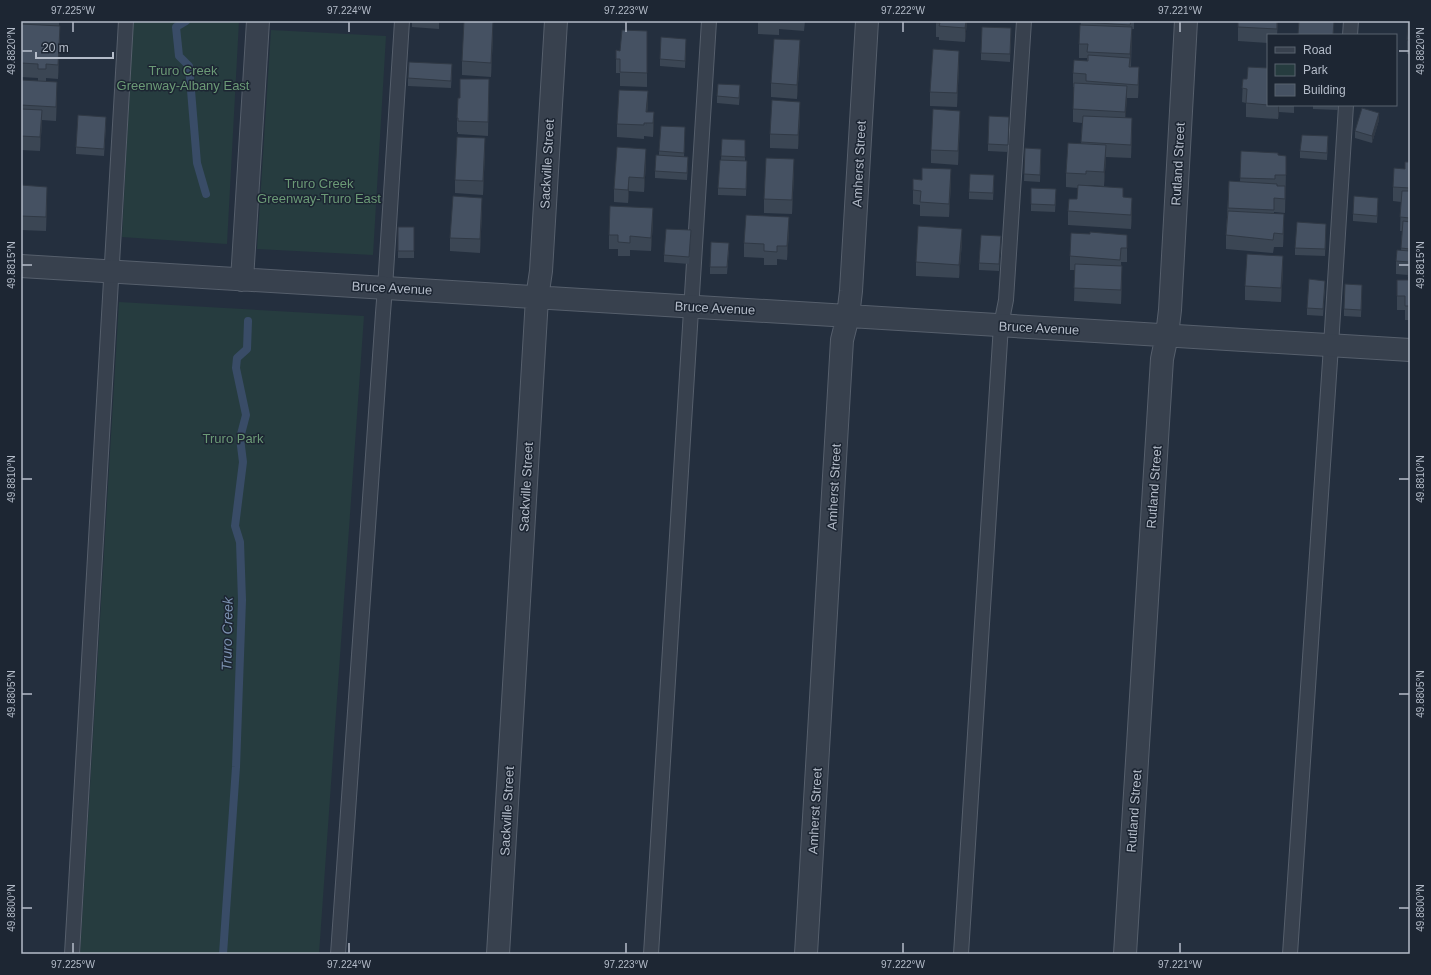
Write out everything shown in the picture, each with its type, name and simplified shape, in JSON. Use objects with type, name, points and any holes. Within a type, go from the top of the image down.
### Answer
[{"type":"street","points":[[242,280],[258,21]]},
{"type":"street","name":"Sackville Street","points":[[498,954],[537,298],[541,272],[556,21]]},
{"type":"street","name":"Amherst Street","points":[[806,954],[842,340],[848,316],[851,291],[868,21]]},
{"type":"street","name":"Rutland Street","points":[[1125,954],[1162,359],[1167,335],[1170,302],[1186,21]]},
{"type":"street","name":"Bruce Avenue","points":[[21,266],[1410,350]]},
{"type":"lane","points":[[72,954],[126,21]]},
{"type":"lane","points":[[338,954],[385,288],[402,21]]},
{"type":"lane","points":[[651,954],[709,21]]},
{"type":"lane","points":[[961,954],[1001,326],[1006,300],[1024,21]]},
{"type":"lane","points":[[1350,34],[1351,21]]},
{"type":"lane","points":[[1290,954],[1346,106]]},
{"type":"green space","name":"Truro Creek Greenway-Albany East","points":[[133,21],[239,21],[227,244],[122,237]]},
{"type":"green space","name":"Truro Creek Greenway-Truro East","points":[[271,30],[386,36],[373,255],[257,249]]},
{"type":"green space","name":"Truro Park","points":[[119,302],[364,316],[319,954],[80,954]]},
{"type":"building","points":[[464,21],[493,21],[491,63],[462,61]]},
{"type":"building","points":[[936,21],[966,21],[965,28],[939,26],[940,23],[936,23]]},
{"type":"building","points":[[1081,21],[1131,21],[1130,25]]},
{"type":"building","points":[[1238,21],[1277,21],[1277,29],[1238,27]]},
{"type":"building","points":[[1299,21],[1334,21],[1333,34],[1298,34]]},
{"type":"building","points":[[1408,21],[1410,21],[1410,40],[1407,40]]},
{"type":"building","points":[[21,24],[60,26],[58,65],[46,64],[46,69],[38,69],[38,64],[21,63]]},
{"type":"building","points":[[1080,25],[1132,27],[1130,54],[1087,52],[1088,44],[1079,44]]},
{"type":"building","points":[[982,27],[1011,28],[1010,54],[981,53]]},
{"type":"building","points":[[622,30],[647,31],[647,73],[620,72],[620,59],[616,59],[616,50],[620,51]]},
{"type":"building","points":[[661,37],[686,39],[685,61],[660,59]]},
{"type":"building","points":[[774,39],[800,40],[797,85],[771,83]]},
{"type":"building","points":[[933,49],[959,51],[957,93],[930,92]]},
{"type":"building","points":[[1088,55],[1130,58],[1129,67],[1139,67],[1138,85],[1086,81],[1086,74],[1073,73],[1074,60],[1088,61]]},
{"type":"building","points":[[409,62],[452,64],[451,81],[408,78]]},
{"type":"building","points":[[1248,67],[1267,68],[1267,105],[1246,103],[1247,89],[1242,88],[1243,79],[1247,79]]},
{"type":"building","points":[[460,79],[489,79],[488,122],[458,121]]},
{"type":"building","points":[[21,80],[57,82],[56,107],[21,105]]},
{"type":"building","points":[[1074,83],[1127,86],[1125,112],[1073,109]]},
{"type":"building","points":[[718,84],[740,85],[739,98],[717,96]]},
{"type":"building","points":[[619,90],[648,91],[646,112],[654,112],[653,123],[644,123],[644,125],[617,124]]},
{"type":"building","points":[[772,100],[800,102],[798,135],[770,134]]},
{"type":"building","points":[[1362,108],[1379,113],[1372,136],[1355,131]]},
{"type":"building","points":[[21,109],[42,110],[40,137],[21,136]]},
{"type":"building","points":[[933,109],[960,111],[958,151],[931,150]]},
{"type":"building","points":[[78,115],[106,117],[104,149],[76,147]]},
{"type":"building","points":[[989,116],[1009,117],[1008,145],[988,144]]},
{"type":"building","points":[[1083,116],[1132,118],[1131,145],[1081,142]]},
{"type":"building","points":[[661,126],[685,127],[684,153],[659,151]]},
{"type":"building","points":[[1302,135],[1328,136],[1327,153],[1300,151]]},
{"type":"building","points":[[457,137],[485,138],[483,181],[455,180]]},
{"type":"building","points":[[722,139],[745,140],[745,157],[721,156]]},
{"type":"building","points":[[1068,143],[1106,145],[1104,172],[1086,171],[1086,174],[1066,173]]},
{"type":"building","points":[[617,147],[646,149],[644,178],[629,177],[628,190],[614,189]]},
{"type":"building","points":[[1025,148],[1041,149],[1040,175],[1024,174]]},
{"type":"building","points":[[1241,151],[1278,153],[1278,155],[1286,156],[1286,175],[1275,175],[1275,179],[1240,178]]},
{"type":"building","points":[[656,155],[688,157],[687,173],[655,171]]},
{"type":"building","points":[[766,158],[794,159],[792,200],[764,199]]},
{"type":"building","points":[[720,160],[747,161],[746,189],[718,188]]},
{"type":"building","points":[[1405,162],[1410,162],[1410,188],[1393,187],[1394,168],[1405,169]]},
{"type":"building","points":[[922,168],[951,169],[949,204],[920,202],[921,191],[913,190],[913,179],[922,180]]},
{"type":"building","points":[[970,174],[994,175],[993,193],[969,192]]},
{"type":"building","points":[[1229,181],[1277,184],[1277,186],[1285,186],[1285,199],[1274,198],[1274,210],[1228,208]]},
{"type":"building","points":[[21,185],[47,187],[46,217],[21,216]]},
{"type":"building","points":[[1078,185],[1123,188],[1123,197],[1132,198],[1131,215],[1068,211],[1069,199],[1077,199]]},
{"type":"building","points":[[1031,188],[1056,189],[1055,205],[1031,204]]},
{"type":"building","points":[[1402,191],[1410,191],[1410,218],[1400,217]]},
{"type":"building","points":[[453,196],[482,198],[480,239],[450,238]]},
{"type":"building","points":[[1354,196],[1378,198],[1377,216],[1353,214]]},
{"type":"building","points":[[610,206],[653,208],[651,238],[630,236],[630,243],[618,242],[618,235],[609,235]]},
{"type":"building","points":[[1228,211],[1284,214],[1283,234],[1274,233],[1273,240],[1226,235]]},
{"type":"building","points":[[746,215],[789,217],[787,246],[777,246],[777,252],[764,251],[764,244],[744,243]]},
{"type":"building","points":[[1403,221],[1410,222],[1410,249],[1401,248]]},
{"type":"building","points":[[1297,222],[1326,224],[1325,249],[1295,248]]},
{"type":"building","points":[[918,226],[962,229],[959,265],[916,262]]},
{"type":"building","points":[[398,227],[414,227],[414,251],[398,251]]},
{"type":"building","points":[[666,229],[691,230],[689,257],[664,255]]},
{"type":"building","points":[[1090,232],[1127,235],[1127,248],[1121,248],[1120,260],[1070,256],[1071,233],[1090,234]]},
{"type":"building","points":[[981,235],[1001,236],[999,264],[979,263]]},
{"type":"building","points":[[711,242],[729,243],[727,267],[710,267]]},
{"type":"building","points":[[1397,250],[1410,251],[1410,277],[1408,277],[1409,262],[1396,261]]},
{"type":"building","points":[[1247,254],[1283,256],[1281,288],[1245,286]]},
{"type":"building","points":[[1075,264],[1122,266],[1121,290],[1074,288]]},
{"type":"building","points":[[1309,279],[1325,281],[1323,309],[1307,308]]},
{"type":"building","points":[[1397,280],[1410,280],[1410,306],[1405,306],[1405,296],[1397,296]]},
{"type":"building","points":[[1345,284],[1362,285],[1361,310],[1344,309]]},
{"type":"waterway","name":"Truro Creek","points":[[186,21],[176,27],[179,56],[189,66],[197,163],[206,194]]},
{"type":"waterway","name":"Truro Creek","points":[[223,954],[236,767],[242,600],[240,542],[235,526],[243,462],[240,438],[246,415],[236,368],[237,358],[247,349],[248,321]]}]
